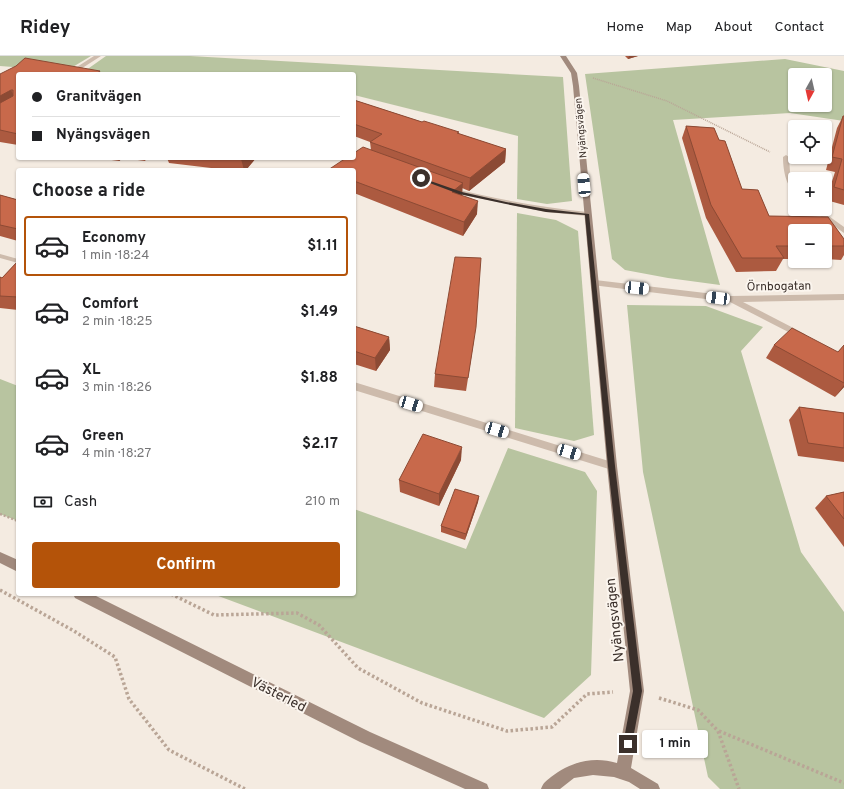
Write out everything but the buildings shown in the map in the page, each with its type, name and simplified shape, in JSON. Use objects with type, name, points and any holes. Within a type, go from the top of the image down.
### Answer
[{"type":"street","points":[[72,72],[98,56]]},
{"type":"street","name":"Nyängsvägen","points":[[563,56],[574,73],[576,86],[612,466],[637,691],[623,771]]},
{"type":"street","points":[[786,157],[788,174]]},
{"type":"street","points":[[440,185],[461,193],[506,203],[546,210],[587,214]]},
{"type":"street","points":[[824,216],[844,231]]},
{"type":"street","points":[[0,256],[16,260]]},
{"type":"street","name":"Örnbogatan","points":[[595,283],[731,299],[844,296]]},
{"type":"street","points":[[731,299],[809,339]]},
{"type":"street","points":[[356,387],[612,466]]},
{"type":"street","points":[[0,557],[16,565]]},
{"type":"street","name":"Västerled","points":[[83,596],[365,737],[482,789]]},
{"type":"street","points":[[548,789],[570,773],[594,767],[623,771],[641,780],[653,789]]},
{"type":"path","points":[[618,85],[667,101],[732,132],[766,151],[786,157]]},
{"type":"path","points":[[0,514],[16,520]]},
{"type":"path","points":[[0,590],[74,631],[115,657],[128,699],[169,750],[246,789]]},
{"type":"path","points":[[175,596],[214,615],[297,613],[319,625],[358,668],[422,703],[507,732],[552,728],[587,694],[637,691],[698,710],[718,731],[739,789]]},
{"type":"path","points":[[718,731],[844,783]]},
{"type":"green space","points":[[0,56],[91,56],[66,71],[0,66]]},
{"type":"green space","points":[[106,56],[190,56],[563,77],[572,201],[547,204],[517,199],[518,136],[356,96],[356,72],[83,72]]},
{"type":"green space","points":[[785,59],[829,68],[788,68],[788,112],[832,112],[832,69],[844,71],[844,121],[790,113],[673,120],[720,285],[625,270],[612,259],[585,74]]},
{"type":"green space","points":[[517,213],[556,220],[578,231],[594,435],[574,441],[515,428]]},
{"type":"green space","points":[[627,305],[706,306],[763,327],[741,351],[801,552],[844,612],[844,789],[720,789],[708,777],[643,472]]},
{"type":"green space","points":[[0,379],[16,385],[16,520],[0,514]]},
{"type":"green space","points":[[508,448],[585,472],[597,491],[591,675],[544,718],[218,596],[356,596],[356,510],[466,549]]},
{"type":"route","points":[[421,178],[461,193],[506,203],[546,210],[587,214],[612,466],[637,691],[628,744]]}]
